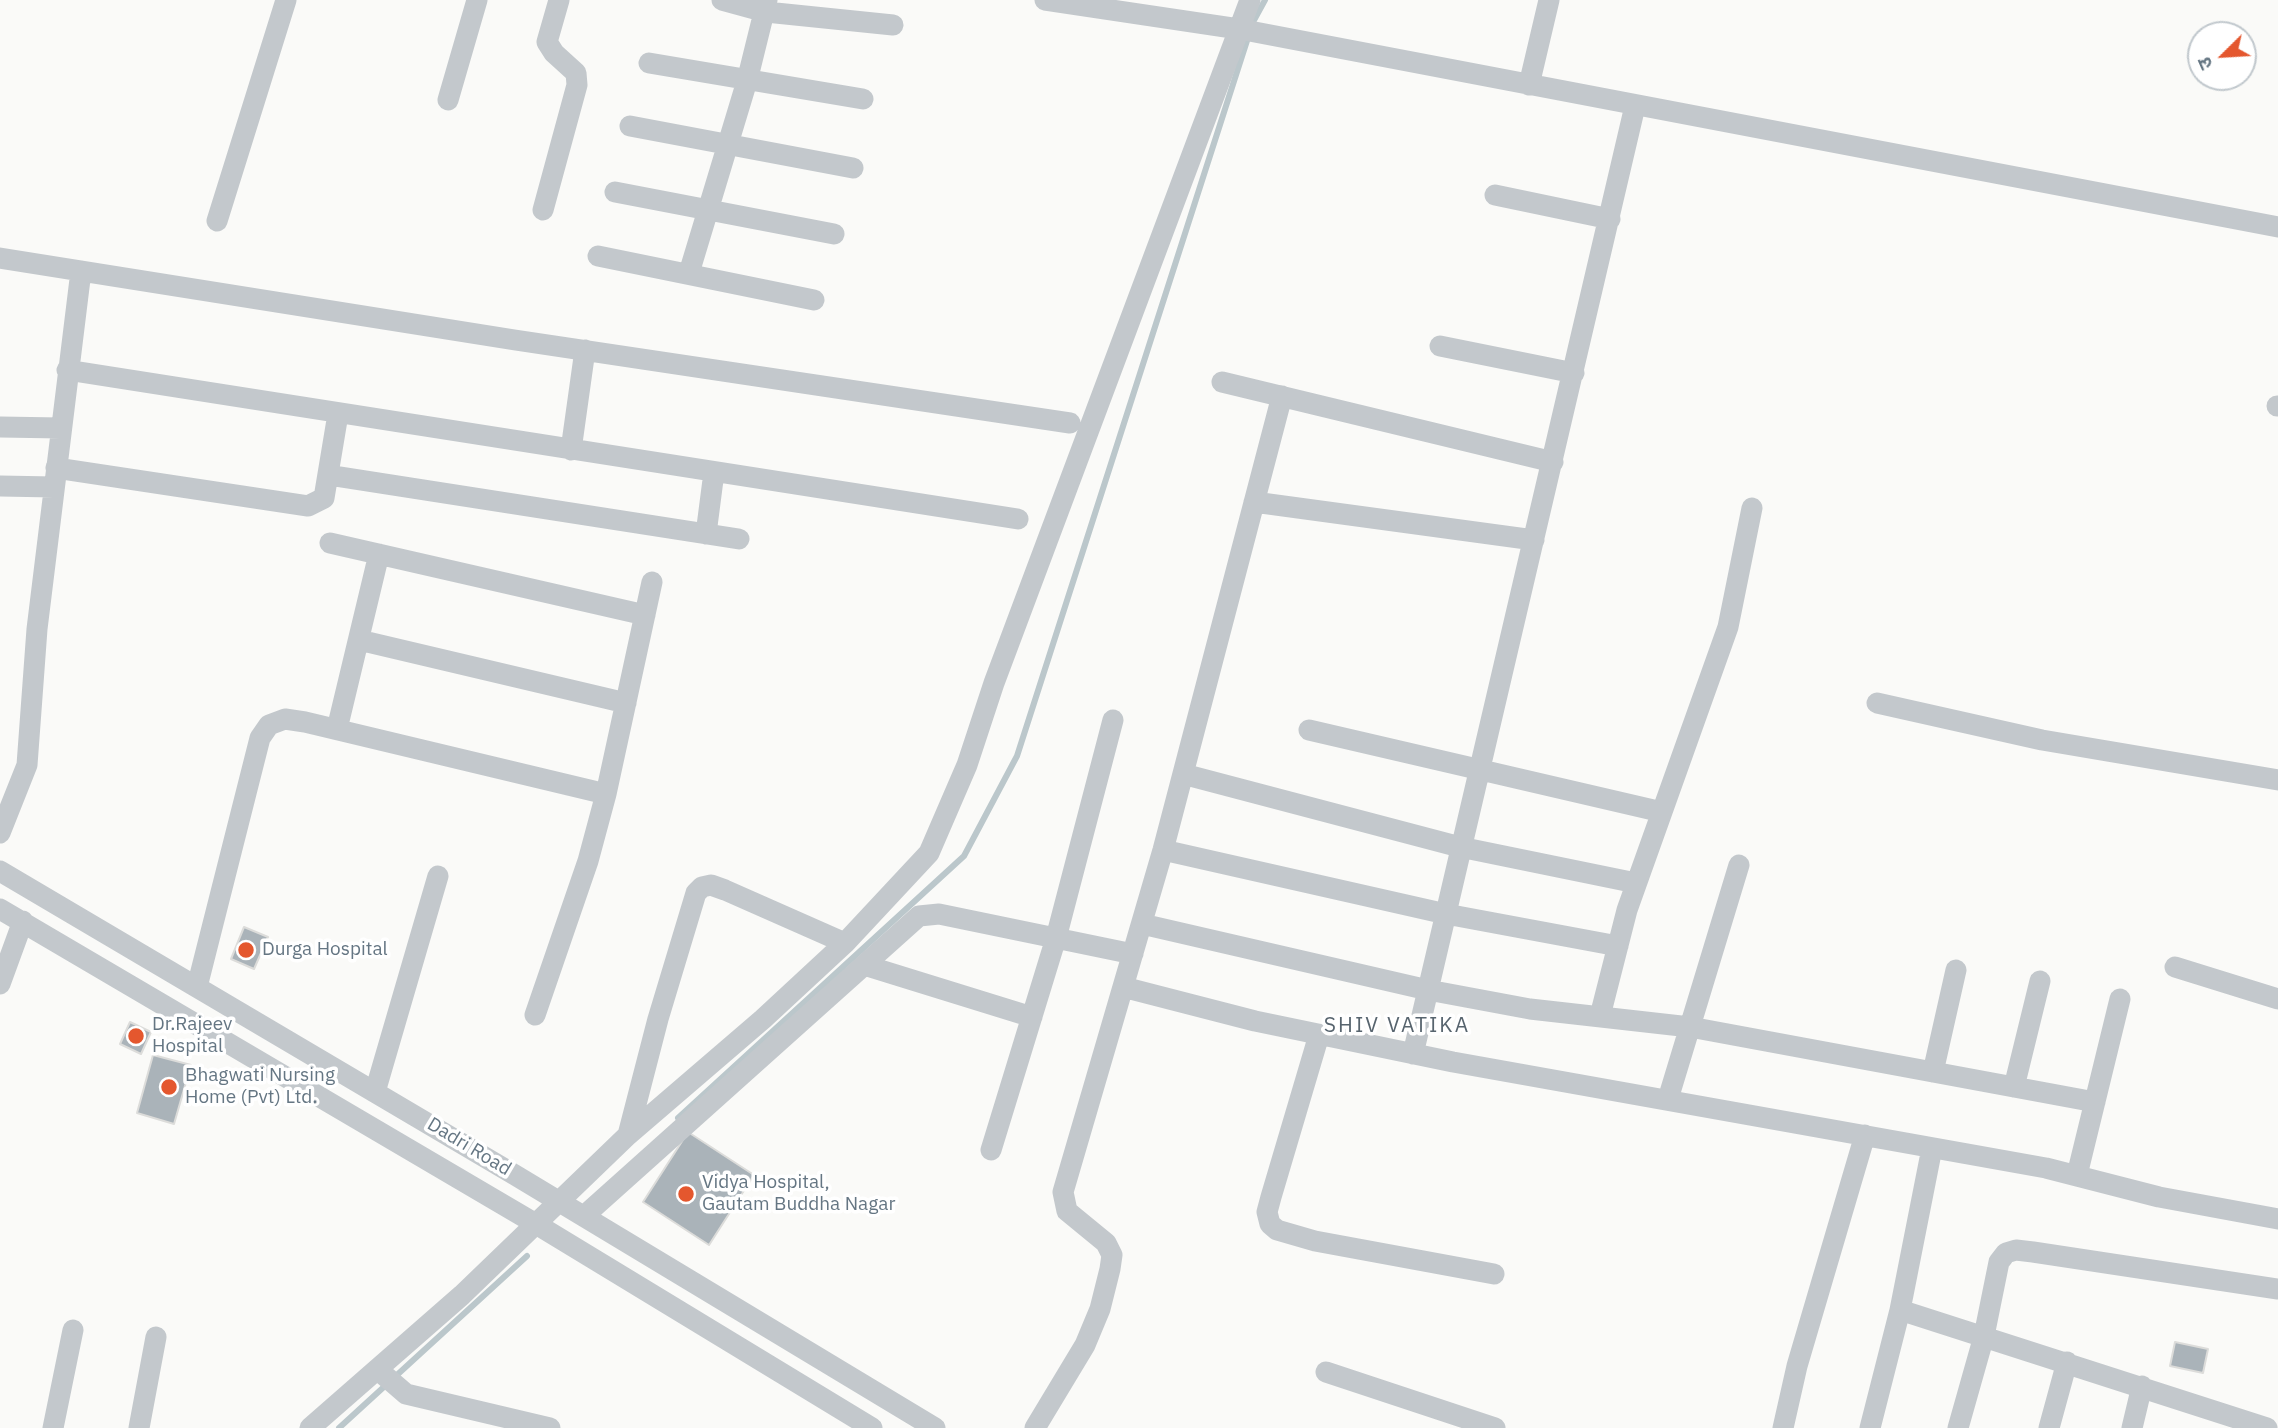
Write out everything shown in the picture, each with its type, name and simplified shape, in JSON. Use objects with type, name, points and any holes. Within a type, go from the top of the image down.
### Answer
[{"type":"street","points":[[217,221],[286,0]]},
{"type":"street","points":[[448,100],[477,0]]},
{"type":"street","points":[[543,210],[577,85],[576,74],[554,53],[547,42],[559,0]]},
{"type":"street","points":[[722,0],[893,25]]},
{"type":"street","points":[[1045,0],[1247,31],[1635,106],[1808,135],[2278,227]]},
{"type":"street","points":[[310,1428],[385,1378],[462,1295],[559,1201],[845,943],[929,853],[944,824],[1247,31],[1250,0]]},
{"type":"street","points":[[1529,85],[1549,0]]},
{"type":"street","points":[[689,273],[747,81],[766,6]]},
{"type":"street","points":[[649,63],[863,99]]},
{"type":"street","points":[[1413,1054],[1635,106]]},
{"type":"street","points":[[630,125],[853,168]]},
{"type":"street","points":[[615,192],[834,234]]},
{"type":"street","points":[[1495,195],[1609,219]]},
{"type":"street","points":[[598,256],[814,300]]},
{"type":"street","points":[[0,258],[585,351],[1070,422]]},
{"type":"street","points":[[0,833],[27,765],[37,629],[81,271]]},
{"type":"street","points":[[1440,346],[1574,373]]},
{"type":"street","points":[[570,450],[585,351]]},
{"type":"street","points":[[68,370],[1018,519]]},
{"type":"street","points":[[1222,382],[1553,462]]},
{"type":"street","points":[[1035,1428],[1085,1345],[1100,1309],[1110,1269],[1112,1255],[1106,1243],[1067,1211],[1063,1192],[1163,850],[1282,396]]},
{"type":"street","points":[[0,486],[55,477],[308,506],[324,498],[338,414]]},
{"type":"street","points":[[0,427],[61,428]]},
{"type":"street","points":[[706,534],[713,472]]},
{"type":"street","points":[[328,475],[739,539]]},
{"type":"street","points":[[1254,502],[1534,540]]},
{"type":"street","points":[[1600,1016],[1636,883],[1728,627],[1752,508]]},
{"type":"street","points":[[330,543],[645,615]]},
{"type":"street","points":[[337,729],[379,554]]},
{"type":"street","points":[[535,1015],[588,860],[606,794],[652,582]]},
{"type":"street","points":[[359,640],[626,703]]},
{"type":"street","points":[[1877,703],[2042,740],[2278,780]]},
{"type":"street","points":[[197,987],[260,738],[269,725],[285,719],[337,729],[606,794]]},
{"type":"street","points":[[991,1150],[1056,938],[1113,720]]},
{"type":"street","points":[[1309,730],[1662,812]]},
{"type":"street","points":[[1183,774],[1461,847],[1636,883]]},
{"type":"street","points":[[1163,850],[1446,914],[1618,946]]},
{"type":"street","points":[[1668,1099],[1739,865]]},
{"type":"street","name":"Dadri Road","points":[[0,871],[559,1201],[935,1428]]},
{"type":"street","points":[[375,1092],[438,876]]},
{"type":"street","points":[[628,1136],[658,1019],[696,893],[702,887],[710,885],[725,890],[845,943]]},
{"type":"street","name":"Dadri Road","points":[[0,909],[536,1224],[869,1427]]},
{"type":"street","points":[[584,1216],[907,925],[929,913],[1133,954]]},
{"type":"street","points":[[0,984],[23,921]]},
{"type":"street","points":[[1142,925],[1428,990],[1530,1009],[1690,1027],[2095,1102]]},
{"type":"street","points":[[864,965],[1032,1017]]},
{"type":"street","points":[[2175,967],[2278,999]]},
{"type":"street","points":[[1933,1072],[1956,970]]},
{"type":"street","points":[[2014,1087],[2040,981]]},
{"type":"street","points":[[1124,987],[1319,1035],[1413,1054],[2077,1175],[2160,1197],[2278,1219]]},
{"type":"street","points":[[2077,1175],[2120,999]]},
{"type":"street","points":[[1319,1035],[1267,1212],[1270,1224],[1277,1230],[1315,1241],[1494,1273]]},
{"type":"street","points":[[1783,1428],[1797,1366],[1865,1135]]},
{"type":"street","points":[[1870,1428],[1900,1310],[1932,1148]]},
{"type":"street","points":[[1958,1428],[1984,1336],[1999,1262],[2006,1253],[2016,1250],[2278,1289]]},
{"type":"street","points":[[1900,1310],[2267,1428]]},
{"type":"street","points":[[53,1428],[73,1330]]},
{"type":"street","points":[[139,1428],[156,1337]]},
{"type":"street","points":[[2049,1428],[2067,1363]]},
{"type":"street","points":[[1326,1372],[1495,1428]]},
{"type":"street","points":[[385,1378],[406,1394],[494,1421],[550,1428]]},
{"type":"street","points":[[2132,1428],[2142,1387]]},
{"type":"street","points":[[2273,1428],[2278,1414]]},
{"type":"building","points":[[244,927],[268,937],[254,969],[231,959]]},
{"type":"building","points":[[130,1022],[151,1032],[141,1054],[120,1044]]},
{"type":"building","points":[[153,1055],[191,1065],[174,1124],[137,1113]]},
{"type":"building","points":[[688,1132],[754,1175],[709,1245],[643,1202]]},
{"type":"building","points":[[2175,1342],[2208,1349],[2203,1373],[2170,1366]]},
{"type":"waterway","points":[[678,1118],[964,856],[1017,756],[1253,22],[1265,0]]},
{"type":"waterway","points":[[339,1428],[527,1256]]},
{"type":"place","name":"Durga Hospital","points":[[246,950]]},
{"type":"place","name":"Dr.Rajeev Hospital","points":[[136,1036]]},
{"type":"place","name":"Bhagwati Nursing Home (Pvt) Ltd.","points":[[169,1087]]},
{"type":"place","name":"Vidya Hospital, Gautam Buddha Nagar","points":[[686,1194]]},
{"type":"district","name":"SHIV VATIKA","points":[[1397,1026]]}]
